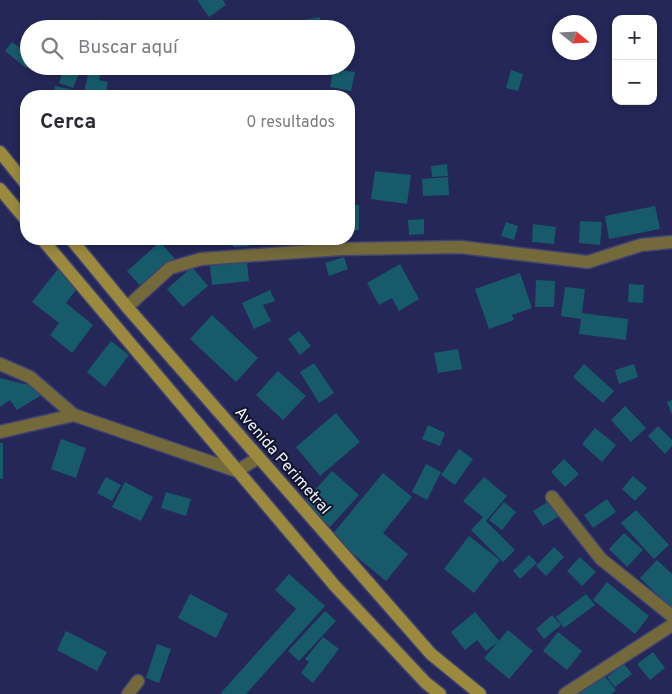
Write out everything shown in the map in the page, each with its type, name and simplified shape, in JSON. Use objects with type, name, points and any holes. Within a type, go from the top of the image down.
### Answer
[{"type":"main road","points":[[0,152],[20,177]]},
{"type":"main road","points":[[0,190],[20,213]]},
{"type":"main road","points":[[47,245],[335,586],[426,683],[440,694]]},
{"type":"main road","name":"Avenida Perimetral","points":[[75,245],[258,458],[431,654],[480,694]]},
{"type":"street","points":[[127,307],[170,268],[201,259],[341,249],[460,247],[588,262],[641,245],[672,242]]},
{"type":"street","points":[[0,364],[30,377],[74,414],[237,471],[258,458]]},
{"type":"street","points":[[0,432],[74,414]]},
{"type":"street","points":[[552,497],[601,559],[672,616]]},
{"type":"street","points":[[564,694],[672,625]]},
{"type":"street","points":[[128,694],[138,680]]},
{"type":"building","points":[[197,0],[223,0],[226,5],[209,17]]},
{"type":"building","points":[[320,17],[320,20],[304,20]]},
{"type":"building","points":[[12,42],[20,48],[20,63],[5,51]]},
{"type":"building","points":[[511,70],[523,74],[518,91],[506,88]]},
{"type":"building","points":[[62,75],[78,75],[73,88],[59,83]]},
{"type":"building","points":[[88,75],[100,75],[99,80],[108,82],[106,90],[84,90]]},
{"type":"building","points":[[332,75],[354,75],[351,90],[330,87]]},
{"type":"building","points":[[55,86],[74,90],[54,90]]},
{"type":"building","points":[[447,164],[448,176],[432,177],[431,166]]},
{"type":"building","points":[[375,171],[411,175],[407,204],[371,199]]},
{"type":"building","points":[[448,177],[449,195],[423,196],[422,179]]},
{"type":"building","points":[[355,205],[359,205],[359,230],[355,230]]},
{"type":"building","points":[[655,206],[660,229],[609,239],[605,216]]},
{"type":"building","points":[[424,219],[424,234],[409,235],[408,220]]},
{"type":"building","points":[[580,221],[602,222],[600,245],[579,243]]},
{"type":"building","points":[[506,222],[518,226],[514,240],[501,236]]},
{"type":"building","points":[[533,224],[556,227],[554,244],[532,242]]},
{"type":"building","points":[[157,245],[163,245],[176,260],[143,289],[127,271]]},
{"type":"building","points":[[233,245],[249,245],[249,246],[233,247]]},
{"type":"building","points":[[344,257],[348,269],[329,276],[325,263]]},
{"type":"building","points":[[247,262],[249,281],[212,285],[210,266]]},
{"type":"building","points":[[400,264],[419,299],[399,311],[392,298],[379,305],[367,283]]},
{"type":"building","points":[[192,267],[208,286],[183,307],[167,289]]},
{"type":"building","points":[[58,269],[79,286],[66,303],[93,325],[72,353],[50,335],[59,323],[32,302]]},
{"type":"building","points":[[520,273],[532,308],[512,315],[514,320],[489,329],[475,289]]},
{"type":"building","points":[[536,280],[555,281],[554,307],[535,307]]},
{"type":"building","points":[[629,284],[644,285],[643,303],[628,302]]},
{"type":"building","points":[[565,287],[585,289],[582,313],[628,319],[626,340],[579,334],[581,319],[561,316]]},
{"type":"building","points":[[270,290],[275,301],[263,305],[271,321],[254,329],[242,303]]},
{"type":"building","points":[[212,315],[258,358],[236,382],[190,339]]},
{"type":"building","points":[[299,331],[311,346],[300,355],[288,339]]},
{"type":"building","points":[[111,341],[129,355],[105,387],[87,372]]},
{"type":"building","points":[[458,349],[462,369],[438,373],[434,353]]},
{"type":"building","points":[[314,363],[334,393],[319,403],[300,372]]},
{"type":"building","points":[[584,364],[614,391],[603,403],[573,377]]},
{"type":"building","points":[[634,364],[638,377],[619,384],[615,370]]},
{"type":"building","points":[[278,371],[306,396],[283,420],[256,395]]},
{"type":"building","points":[[0,378],[33,386],[40,396],[17,410],[10,400],[0,407]]},
{"type":"building","points":[[672,400],[672,415],[667,402]]},
{"type":"building","points":[[625,406],[646,428],[631,442],[611,420]]},
{"type":"building","points":[[336,413],[360,442],[320,476],[296,447]]},
{"type":"building","points":[[428,425],[445,433],[440,446],[422,439]]},
{"type":"building","points":[[658,426],[672,440],[672,446],[665,454],[648,436]]},
{"type":"building","points":[[595,428],[616,445],[602,462],[582,444]]},
{"type":"building","points":[[61,439],[86,448],[76,478],[51,469]]},
{"type":"building","points":[[0,443],[3,443],[3,479],[0,479]]},
{"type":"building","points":[[459,449],[473,459],[455,485],[441,475]]},
{"type":"building","points":[[564,459],[579,474],[565,487],[551,472]]},
{"type":"building","points":[[426,464],[441,472],[427,500],[412,492]]},
{"type":"building","points":[[332,471],[359,495],[330,527],[303,503]]},
{"type":"building","points":[[383,473],[412,497],[383,533],[408,554],[386,581],[331,536]]},
{"type":"building","points":[[633,476],[647,488],[635,501],[622,489]]},
{"type":"building","points":[[106,477],[121,485],[112,501],[97,493]]},
{"type":"building","points":[[484,477],[507,496],[486,521],[515,550],[503,562],[471,530],[483,517],[463,501]]},
{"type":"building","points":[[125,482],[153,497],[141,521],[112,507]]},
{"type":"building","points":[[166,492],[191,499],[186,516],[161,508]]},
{"type":"building","points":[[607,499],[616,512],[593,528],[584,515]]},
{"type":"building","points":[[549,501],[559,516],[543,526],[533,511]]},
{"type":"building","points":[[504,502],[516,512],[502,530],[489,520]]},
{"type":"building","points":[[636,510],[669,545],[654,559],[621,523]]},
{"type":"building","points":[[624,533],[643,550],[627,567],[609,549]]},
{"type":"building","points":[[469,536],[500,560],[474,593],[444,569]]},
{"type":"building","points":[[554,547],[564,557],[546,576],[536,566]]},
{"type":"building","points":[[529,555],[537,563],[520,579],[513,571]]},
{"type":"building","points":[[580,557],[596,572],[582,586],[567,571]]},
{"type":"building","points":[[657,560],[672,574],[672,609],[640,578]]},
{"type":"building","points":[[289,574],[325,606],[246,694],[220,694],[296,609],[275,590]]},
{"type":"building","points":[[607,582],[649,616],[635,634],[593,600]]},
{"type":"building","points":[[190,594],[228,614],[216,638],[178,618]]},
{"type":"building","points":[[586,594],[595,605],[564,628],[556,617]]},
{"type":"building","points":[[325,611],[336,621],[299,661],[288,651]]},
{"type":"building","points":[[475,612],[499,641],[486,651],[477,640],[465,650],[451,632]]},
{"type":"building","points":[[552,615],[561,625],[544,639],[536,629]]},
{"type":"building","points":[[508,630],[533,651],[509,679],[484,658]]},
{"type":"building","points":[[66,631],[107,652],[97,671],[57,650]]},
{"type":"building","points":[[558,632],[582,651],[567,670],[543,651]]},
{"type":"building","points":[[323,637],[339,649],[313,683],[301,673],[309,662],[305,659]]},
{"type":"building","points":[[157,644],[171,649],[159,683],[146,678]]},
{"type":"building","points":[[653,652],[665,668],[650,680],[637,664]]},
{"type":"building","points":[[624,664],[632,674],[615,687],[607,677]]},
{"type":"building","points":[[604,675],[616,690],[611,694],[578,694]]}]
